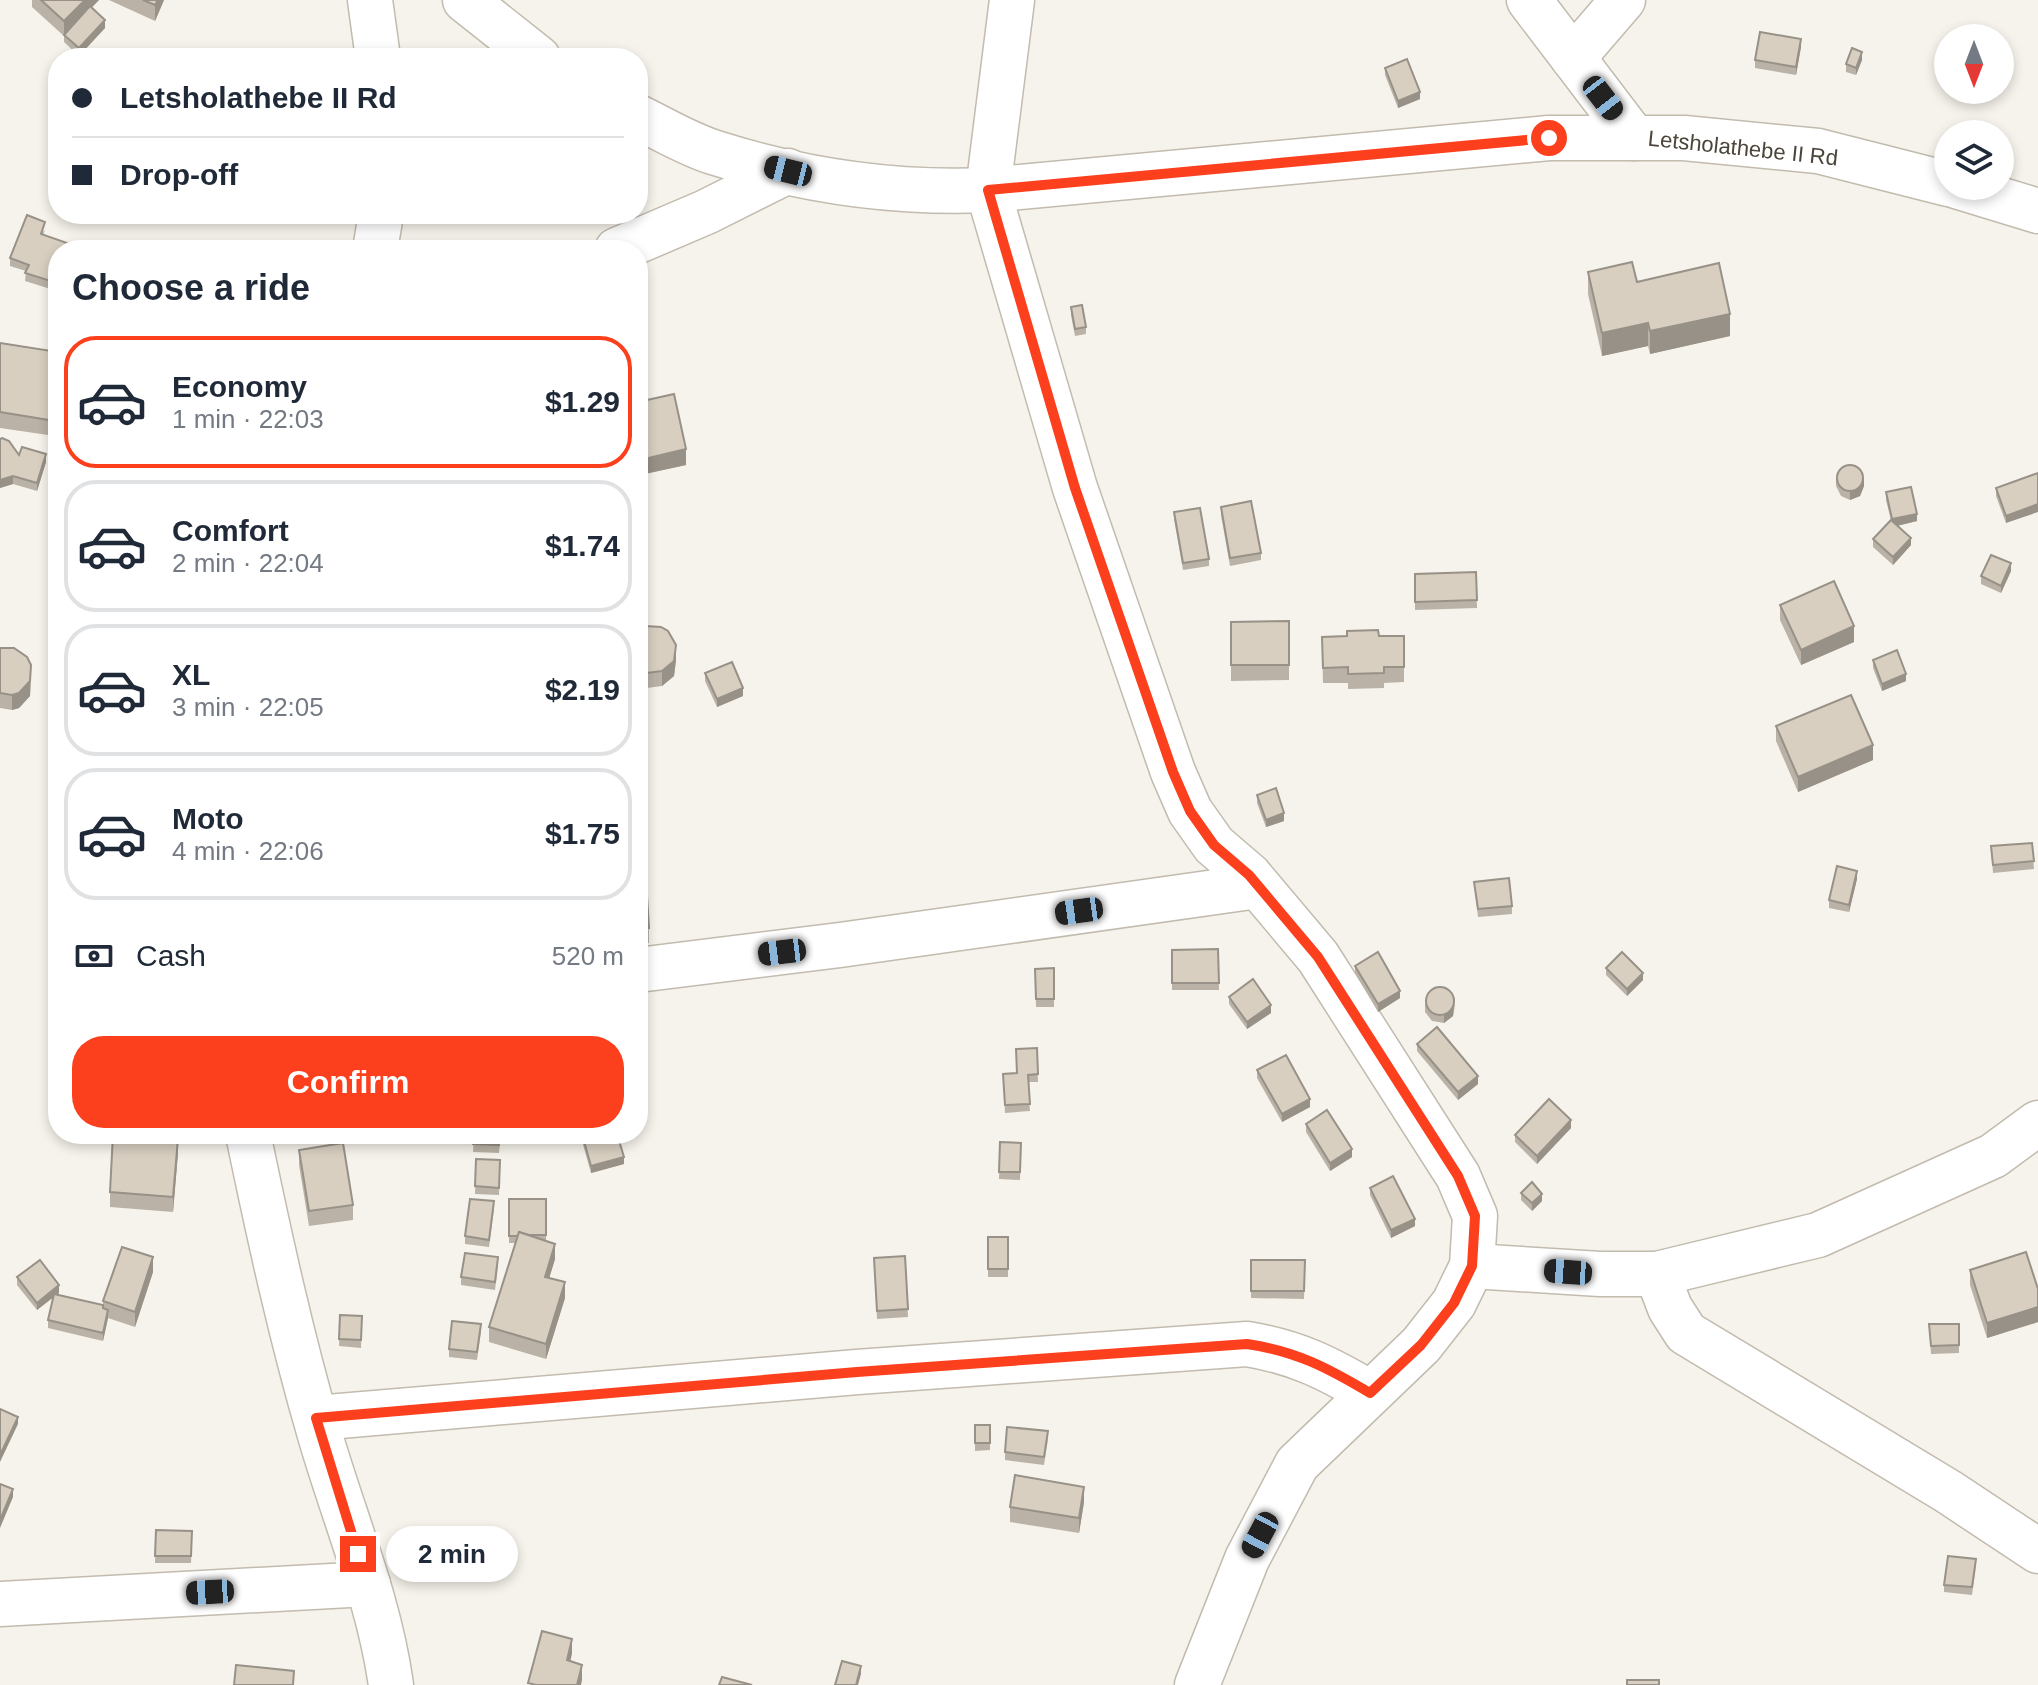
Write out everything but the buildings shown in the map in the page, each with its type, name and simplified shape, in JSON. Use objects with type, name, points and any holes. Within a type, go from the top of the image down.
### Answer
[{"type":"street","points":[[370,0],[377,48]]},
{"type":"street","points":[[465,0],[525,48]]},
{"type":"street","points":[[1012,0],[988,190],[1075,488],[1173,772],[1190,811],[1214,845],[1258,886],[1318,957],[1458,1176],[1475,1216],[1472,1266],[1454,1303],[1421,1345],[1297,1464],[1247,1559],[1197,1685]]},
{"type":"street","points":[[1529,0],[1634,138]]},
{"type":"street","points":[[1573,58],[1623,0]]},
{"type":"street","name":"Letsholathebe II Rd","points":[[648,122],[714,153],[842,184],[943,192],[1549,138],[1684,138],[1818,151],[1934,180]]},
{"type":"street","points":[[640,240],[706,212],[788,171]]},
{"type":"street","points":[[2002,200],[2038,211]]},
{"type":"street","points":[[648,969],[1258,886]]},
{"type":"street","points":[[1472,1266],[1600,1274],[1657,1274],[1818,1235],[1993,1156],[2038,1123]]},
{"type":"street","points":[[250,1144],[277,1273],[316,1418],[368,1584],[391,1685]]},
{"type":"street","points":[[1657,1274],[1670,1308],[1686,1333],[1949,1492],[2038,1551]]},
{"type":"street","points":[[316,1418],[857,1372],[1247,1344],[1281,1349],[1319,1363],[1370,1393]]},
{"type":"street","points":[[0,1604],[368,1584]]},
{"type":"route","points":[[358,1554],[316,1418],[857,1372],[1247,1344],[1281,1349],[1319,1363],[1370,1393],[1421,1345],[1454,1303],[1472,1266],[1475,1216],[1458,1176],[1318,957],[1249,875],[1214,845],[1190,811],[1173,772],[1075,488],[988,190],[1549,138]]}]
